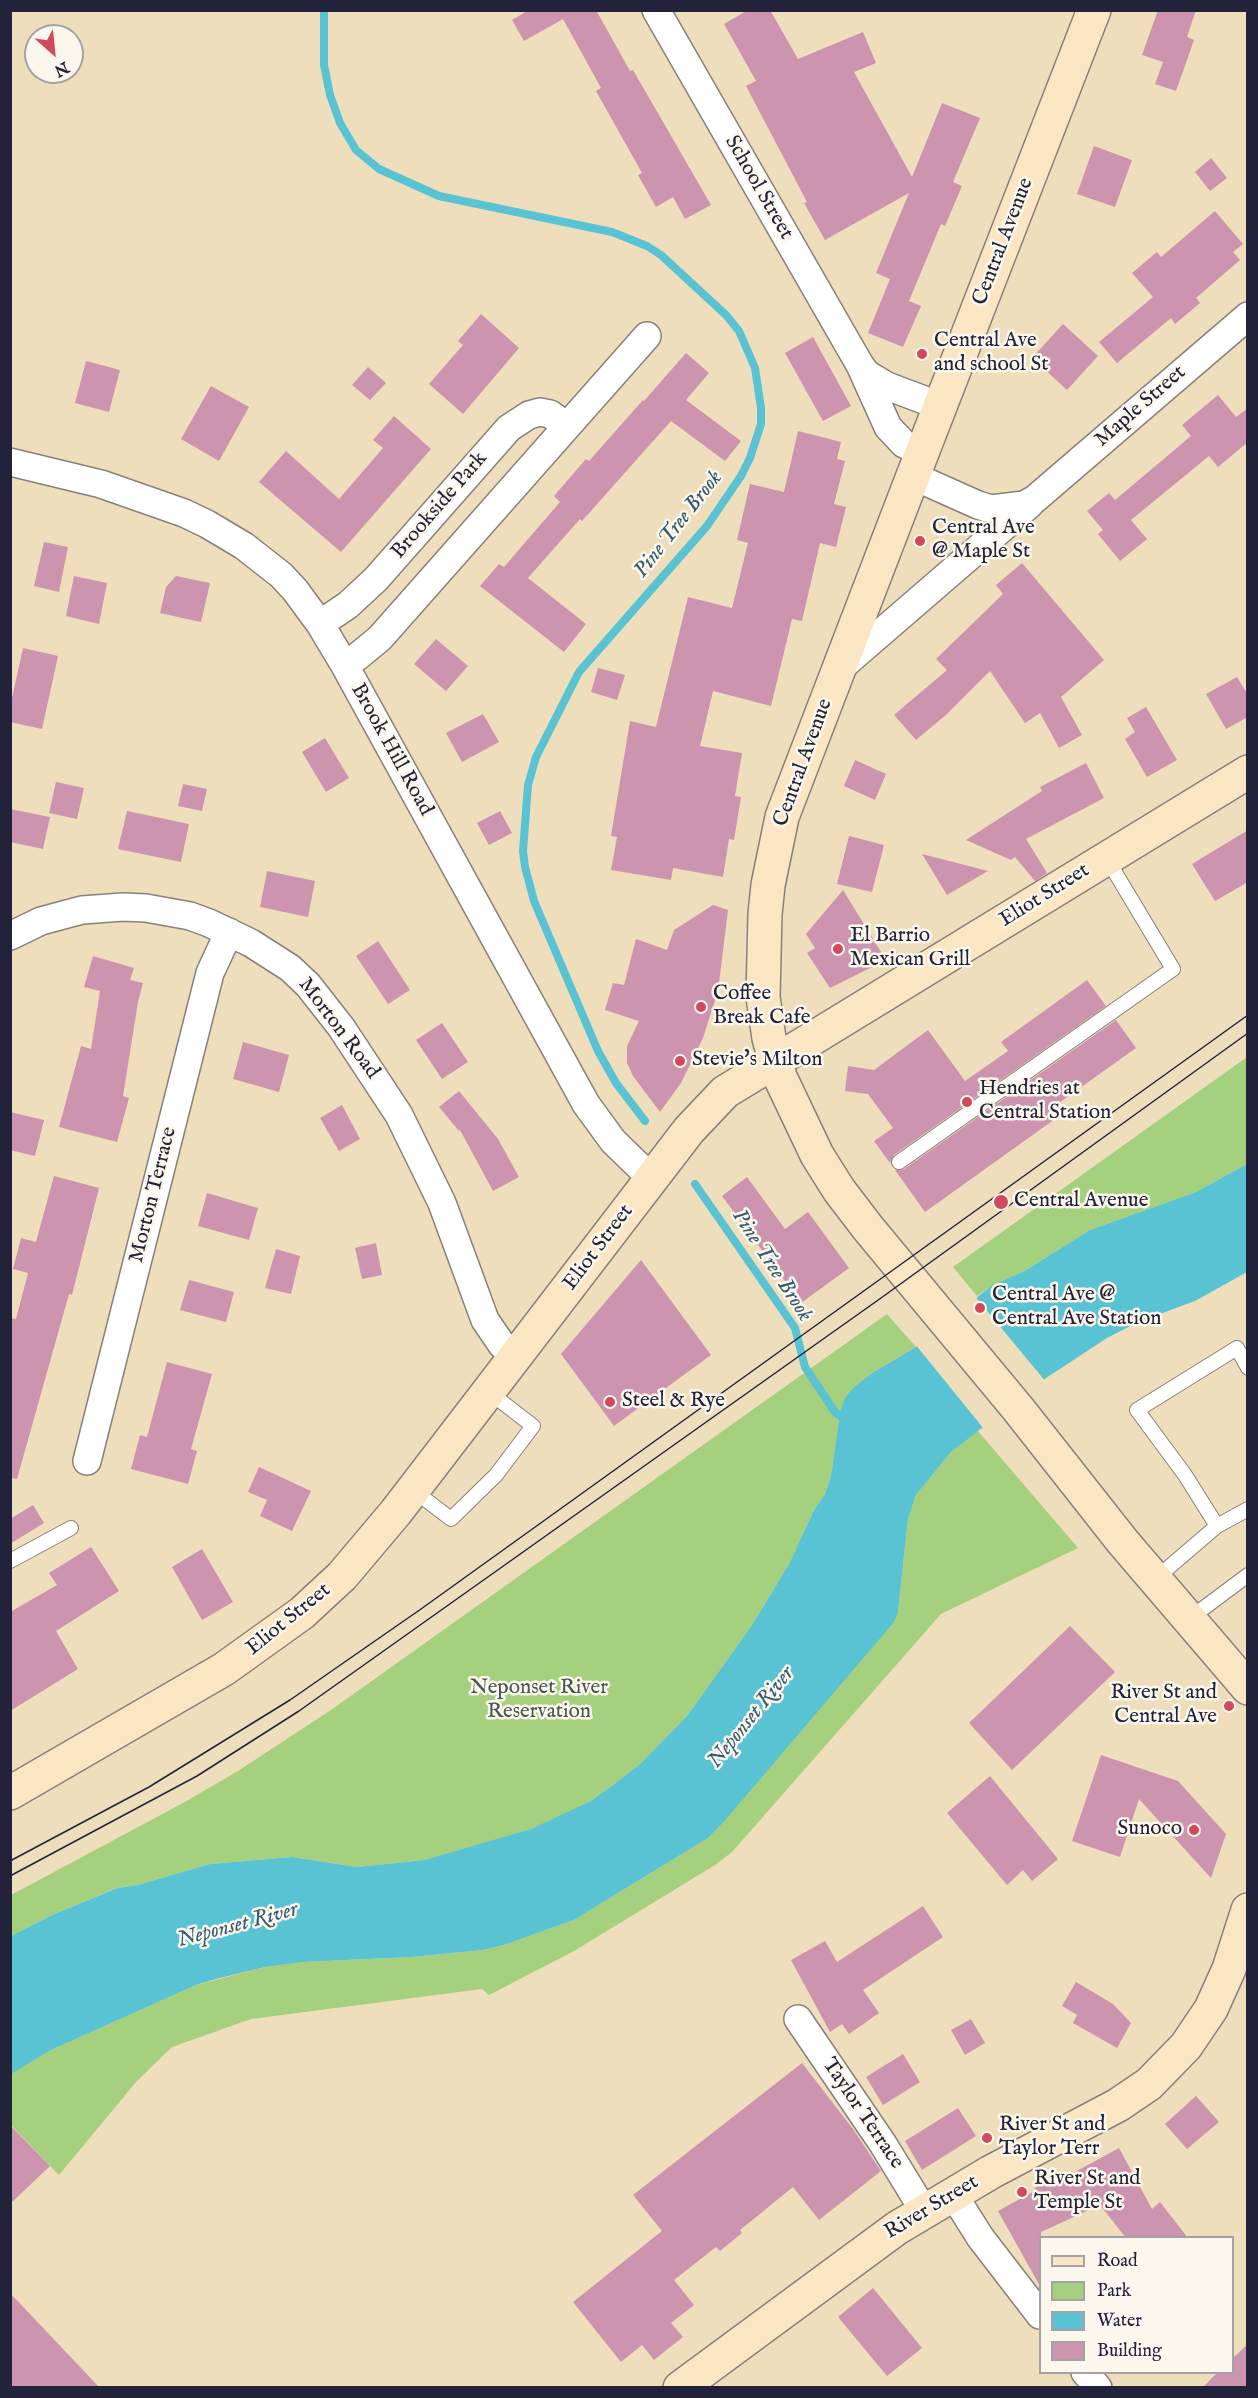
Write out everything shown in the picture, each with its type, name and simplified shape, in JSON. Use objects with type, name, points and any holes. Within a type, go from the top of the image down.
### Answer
[{"type":"street","name":"School Street","points":[[656,10],[860,365],[888,427],[904,444],[917,464]]},
{"type":"street","name":"Central Avenue","points":[[1094,10],[782,817],[771,862],[765,914],[763,996],[774,1060],[796,1113],[817,1155],[839,1190],[1154,1580],[1248,1688]]},
{"type":"street","name":"Maple Street","points":[[838,669],[1248,316]]},
{"type":"street","name":"Brookside Park","points":[[344,664],[357,657],[380,638],[647,336]]},
{"type":"street","name":"School Street","points":[[860,365],[867,374],[887,386],[940,406]]},
{"type":"street","name":"Brookside Park","points":[[320,624],[348,605],[376,579],[509,428],[529,415],[540,412],[550,414],[567,426]]},
{"type":"street","name":"Brook Hill Road","points":[[10,462],[130,493],[207,524],[244,546],[295,590],[320,624],[344,664],[582,1097],[613,1141],[652,1179]]},
{"type":"street","name":"Maple Street","points":[[917,464],[978,505],[991,509],[1013,508],[1035,499]]},
{"type":"street","name":"Eliot Street","points":[[10,1793],[197,1686],[302,1614],[342,1576],[378,1535],[652,1179],[712,1104],[736,1083],[1248,772]]},
{"type":"street","name":"Morton Road","points":[[10,936],[41,921],[82,910],[146,908],[190,916],[229,932],[271,954],[290,968],[323,1003],[360,1053],[399,1115],[429,1173],[455,1235],[484,1320],[502,1345],[516,1356]]},
{"type":"street","name":"Morton Terrace","points":[[87,1461],[210,973],[229,932]]},
{"type":"street","name":"River Street","points":[[693,2384],[843,2266],[924,2211],[1118,2105],[1163,2071],[1190,2040],[1211,2009],[1229,1969],[1248,1910]]},
{"type":"street","name":"Taylor Terrace","points":[[798,2019],[924,2211]]},
{"type":"street","points":[[953,2194],[980,2236],[1039,2312]]},
{"type":"street","points":[[1086,2374],[1098,2388]]},
{"type":"lane","points":[[899,1162],[1173,969],[1106,858]]},
{"type":"lane","points":[[1217,1526],[1185,1475],[1137,1410],[1237,1348],[1248,1368]]},
{"type":"lane","points":[[413,1490],[451,1519],[496,1475],[533,1426],[489,1392]]},
{"type":"lane","points":[[1154,1580],[1217,1526],[1248,1509]]},
{"type":"lane","points":[[10,1561],[71,1528]]},
{"type":"lane","points":[[1188,1619],[1248,1575]]},
{"type":"lane","points":[[1232,1588],[1241,1600]]},
{"type":"green space","points":[[1247,1057],[1247,1164],[1196,1192],[1090,1230],[1026,1270],[991,1286],[977,1296],[953,1267]]},
{"type":"green space","name":"Neponset River Reservation","points":[[887,1314],[916,1347],[872,1373],[854,1387],[840,1412],[831,1476],[825,1494],[814,1510],[789,1564],[752,1625],[687,1716],[640,1764],[613,1785],[589,1802],[531,1829],[446,1855],[425,1860],[357,1867],[292,1857],[210,1864],[138,1885],[116,1888],[52,1915],[11,1936],[11,1895],[183,1803],[238,1771],[331,1710]]},
{"type":"green space","points":[[977,1430],[1078,1548],[941,1614],[732,1852],[715,1865],[574,1951],[489,1995],[482,1989],[251,2019],[172,2047],[136,2082],[59,2175],[11,2125],[11,2074],[17,2069],[49,2051],[196,1985],[265,1967],[303,1962],[411,1957],[483,1950],[504,1945],[574,1920],[708,1838],[898,1612],[908,1519],[916,1495],[951,1452]]},
{"type":"water","name":"Neponset River","points":[[1247,1164],[1247,1272],[1195,1301],[1138,1322],[1107,1338],[1046,1378],[951,1452],[916,1495],[908,1519],[898,1612],[894,1622],[708,1838],[574,1920],[504,1945],[483,1950],[411,1957],[303,1962],[265,1967],[216,1979],[196,1985],[49,2051],[11,2074],[11,1936],[52,1915],[117,1888],[138,1885],[210,1864],[292,1857],[357,1867],[425,1860],[531,1829],[589,1802],[613,1785],[640,1764],[687,1716],[752,1625],[789,1564],[814,1510],[825,1494],[831,1476],[840,1412],[845,1398],[854,1387],[872,1373],[916,1347],[991,1286],[1026,1270],[1090,1230],[1196,1192]]},
{"type":"pier","points":[[974,1295],[1046,1382],[984,1429],[915,1344]]},
{"type":"building","points":[[529,10],[596,10],[711,205],[685,219],[673,197],[656,207],[638,175],[642,173],[596,91],[601,88],[563,19],[524,41],[512,20]]},
{"type":"building","points":[[748,10],[770,10],[798,59],[863,32],[876,63],[854,72],[912,177],[942,103],[980,118],[953,182],[962,186],[945,226],[941,224],[909,301],[921,306],[903,347],[868,333],[890,279],[876,273],[909,193],[825,240],[746,86],[756,81],[724,24]]},
{"type":"building","points":[[1158,10],[1196,10],[1187,37],[1194,40],[1176,91],[1155,84],[1163,62],[1142,55]]},
{"type":"building","points":[[1094,146],[1132,160],[1115,207],[1077,194]]},
{"type":"building","points":[[1211,158],[1227,178],[1210,191],[1195,172]]},
{"type":"building","points":[[1215,211],[1243,244],[1233,252],[1240,260],[1196,298],[1200,303],[1175,324],[1171,318],[1117,363],[1099,342],[1153,297],[1132,273],[1157,252],[1161,257]]},
{"type":"building","points":[[481,314],[519,348],[463,414],[429,384],[463,345],[458,341]]},
{"type":"building","points":[[1063,324],[1098,356],[1067,390],[1032,358]]},
{"type":"building","points":[[813,337],[851,406],[823,421],[785,353]]},
{"type":"building","points":[[686,353],[709,373],[686,400],[741,441],[725,461],[671,421],[528,578],[586,624],[564,652],[480,586],[499,564],[504,567],[560,502],[554,496],[586,459],[589,461]]},
{"type":"building","points":[[86,361],[120,370],[109,412],[75,403]]},
{"type":"building","points":[[368,367],[386,383],[370,400],[352,385]]},
{"type":"building","points":[[211,386],[249,407],[219,461],[181,439]]},
{"type":"building","points":[[1218,395],[1236,417],[1248,408],[1248,442],[1218,467],[1209,456],[1131,520],[1147,539],[1120,561],[1098,534],[1103,530],[1087,511],[1109,493],[1115,500],[1191,436],[1182,425]]},
{"type":"building","points":[[394,416],[431,449],[341,552],[259,482],[286,451],[339,499],[383,448],[373,440]]},
{"type":"building","points":[[798,431],[841,442],[837,459],[845,461],[834,504],[846,507],[836,547],[820,543],[802,621],[792,619],[771,706],[713,691],[700,746],[742,753],[735,796],[741,797],[734,840],[729,839],[723,877],[673,868],[671,880],[611,870],[617,837],[611,836],[630,721],[656,727],[688,597],[732,608],[748,543],[737,540],[750,484],[784,492]]},
{"type":"building","points":[[44,542],[68,547],[59,592],[34,586]]},
{"type":"building","points":[[1022,563],[1104,660],[1061,697],[1082,735],[1059,748],[1040,713],[1025,723],[990,671],[947,714],[916,740],[894,715],[947,670],[936,659],[1003,594],[996,585]]},
{"type":"building","points":[[74,576],[107,583],[99,624],[66,616]]},
{"type":"building","points":[[176,576],[210,583],[201,622],[160,613],[166,587]]},
{"type":"building","points":[[436,639],[468,666],[446,691],[414,664]]},
{"type":"building","points":[[23,648],[58,656],[42,729],[10,722],[10,707]]},
{"type":"building","points":[[598,668],[625,675],[617,700],[591,692]]},
{"type":"building","points":[[1237,677],[1248,695],[1248,717],[1226,729],[1206,694]]},
{"type":"building","points":[[1146,707],[1177,760],[1147,777],[1125,739],[1135,732],[1127,718]]},
{"type":"building","points":[[483,714],[499,742],[462,762],[446,733]]},
{"type":"building","points":[[325,738],[349,778],[326,792],[302,752]]},
{"type":"building","points":[[855,760],[886,774],[875,800],[844,786]]},
{"type":"building","points":[[1086,763],[1104,798],[1026,839],[1047,873],[1035,881],[1015,857],[1011,860],[966,840],[1042,791],[1040,787]]},
{"type":"building","points":[[56,782],[84,788],[77,819],[49,813]]},
{"type":"building","points":[[183,784],[207,789],[202,811],[178,806]]},
{"type":"building","points":[[10,809],[50,817],[43,849],[10,842]]},
{"type":"building","points":[[127,811],[189,824],[181,862],[118,849]]},
{"type":"building","points":[[500,811],[512,833],[489,845],[477,823]]},
{"type":"building","points":[[1248,830],[1248,882],[1215,901],[1192,864]]},
{"type":"building","points":[[849,836],[884,845],[872,892],[837,884]]},
{"type":"building","points":[[922,854],[988,871],[947,895]]},
{"type":"building","points":[[267,871],[315,881],[308,917],[260,907]]},
{"type":"building","points":[[843,890],[886,960],[830,988],[807,953],[815,948],[806,934]]},
{"type":"building","points":[[713,905],[728,910],[718,991],[703,1038],[681,1083],[660,1112],[633,1076],[627,1063],[627,1046],[639,1021],[605,1010],[613,983],[624,985],[636,939],[667,950],[674,930]]},
{"type":"building","points":[[378,941],[410,990],[388,1004],[356,956]]},
{"type":"building","points":[[93,956],[134,968],[130,980],[143,983],[123,1096],[129,1098],[117,1142],[59,1127],[81,1046],[91,1049],[100,991],[84,987]]},
{"type":"building","points":[[1087,980],[1106,1006],[894,1155],[890,1163],[874,1141],[893,1128],[868,1094],[845,1091],[848,1066],[874,1070],[928,1030],[965,1081],[1008,1051],[1001,1042]]},
{"type":"building","points":[[1116,1020],[1136,1048],[1049,1110],[1055,1119],[925,1212],[895,1170],[904,1169]]},
{"type":"building","points":[[442,1023],[468,1062],[442,1079],[416,1040]]},
{"type":"building","points":[[243,1042],[289,1055],[279,1092],[233,1079]]},
{"type":"building","points":[[459,1091],[498,1139],[519,1177],[493,1191],[460,1130],[439,1107]]},
{"type":"building","points":[[342,1105],[360,1139],[339,1151],[320,1118]]},
{"type":"building","points":[[10,1112],[44,1120],[35,1156],[10,1150]]},
{"type":"building","points":[[54,1176],[99,1188],[72,1295],[69,1294],[17,1479],[10,1478],[10,1318],[16,1319],[28,1273],[13,1269],[21,1238],[36,1242]]},
{"type":"building","points":[[747,1177],[785,1229],[808,1212],[849,1268],[801,1303],[722,1196]]},
{"type":"building","points":[[207,1193],[258,1208],[249,1240],[198,1226]]},
{"type":"building","points":[[376,1243],[382,1275],[362,1279],[355,1248]]},
{"type":"building","points":[[276,1249],[300,1256],[291,1294],[265,1288]]},
{"type":"building","points":[[641,1260],[711,1355],[614,1426],[561,1354]]},
{"type":"building","points":[[189,1280],[234,1292],[226,1322],[180,1310]]},
{"type":"building","points":[[167,1362],[212,1374],[191,1449],[197,1451],[188,1484],[131,1469],[140,1435],[147,1437]]},
{"type":"building","points":[[259,1467],[311,1491],[292,1531],[260,1516],[267,1500],[248,1492]]},
{"type":"building","points":[[33,1505],[44,1523],[10,1544],[10,1519]]},
{"type":"building","points":[[91,1547],[119,1591],[56,1631],[78,1669],[10,1711],[10,1612],[57,1585],[49,1573]]},
{"type":"building","points":[[202,1549],[233,1602],[202,1620],[172,1567]]},
{"type":"building","points":[[1070,1626],[1115,1672],[1012,1770],[969,1723]]},
{"type":"building","points":[[1101,1755],[1178,1781],[1226,1834],[1211,1878],[1139,1799],[1120,1857],[1072,1841]]},
{"type":"building","points":[[990,1776],[1058,1859],[1032,1881],[1023,1870],[1007,1885],[947,1813]]},
{"type":"building","points":[[923,1906],[943,1937],[863,1990],[879,2013],[849,2034],[842,2024],[830,2032],[791,1960],[825,1941],[837,1962]]},
{"type":"building","points":[[1076,1982],[1113,2004],[1131,2023],[1117,2048],[1073,2023],[1077,2015],[1062,2006]]},
{"type":"building","points":[[971,2019],[985,2043],[965,2055],[951,2030]]},
{"type":"building","points":[[903,2054],[920,2082],[883,2105],[866,2077]]},
{"type":"building","points":[[802,2063],[853,2129],[881,2171],[819,2220],[793,2187],[740,2230],[742,2233],[720,2251],[716,2247],[674,2280],[694,2305],[671,2323],[683,2337],[654,2360],[642,2345],[621,2362],[573,2302],[662,2231],[633,2195]]},
{"type":"building","points":[[1196,2096],[1219,2122],[1187,2149],[1165,2124]]},
{"type":"building","points":[[958,2108],[976,2136],[922,2170],[905,2141]]},
{"type":"building","points":[[10,2125],[50,2166],[10,2204]]},
{"type":"building","points":[[1119,2148],[1152,2209],[1160,2202],[1186,2236],[1124,2236],[1100,2205],[1041,2232],[1039,2236],[1039,2284],[998,2211],[1036,2190],[1034,2188],[1072,2171],[1073,2173]]},
{"type":"building","points":[[873,2288],[922,2348],[887,2376],[838,2317]]},
{"type":"building","points":[[10,2293],[100,2388],[10,2388]]},
{"type":"building","points":[[1248,2344],[1248,2388],[1202,2388],[1216,2374],[1234,2374],[1234,2357]]},
{"type":"waterway","name":"Pine Tree Brook","points":[[324,10],[324,65],[330,95],[340,123],[356,150],[379,169],[439,196],[612,232],[647,246],[661,255],[726,315],[739,331],[755,368],[761,424],[750,458],[741,476],[707,526],[579,672],[536,757],[528,785],[523,851],[534,901],[598,1051],[616,1083],[645,1121]]},
{"type":"waterway","name":"Pine Tree Brook","points":[[695,1184],[795,1328],[805,1367],[835,1412],[847,1421]]},
{"type":"tram line","points":[[10,1861],[149,1787],[290,1700],[421,1609],[1248,1015]]},
{"type":"tram line","points":[[10,1876],[197,1776],[299,1711],[881,1298],[1248,1033]]},
{"type":"place","name":"Central Ave and school St","points":[[922,354]]},
{"type":"place","name":"Central Ave @ Maple St","points":[[920,541]]},
{"type":"place","name":"El Barrio Mexican Grill","points":[[838,949]]},
{"type":"place","name":"Coffee Break Cafe","points":[[701,1007]]},
{"type":"place","name":"Stevie's Milton","points":[[680,1061]]},
{"type":"place","name":"Hendries at Central Station","points":[[967,1102]]},
{"type":"place","name":"Central Avenue","points":[[1001,1202]]},
{"type":"place","name":"Central Ave @ Central Ave Station","points":[[980,1308]]},
{"type":"place","name":"Steel & Rye","points":[[610,1402]]},
{"type":"place","name":"River St and Central Ave","points":[[1229,1706]]},
{"type":"place","name":"Sunoco","points":[[1194,1830]]},
{"type":"place","name":"River St and Taylor Terr","points":[[987,2138]]},
{"type":"place","name":"River St and Temple St","points":[[1022,2192]]}]
